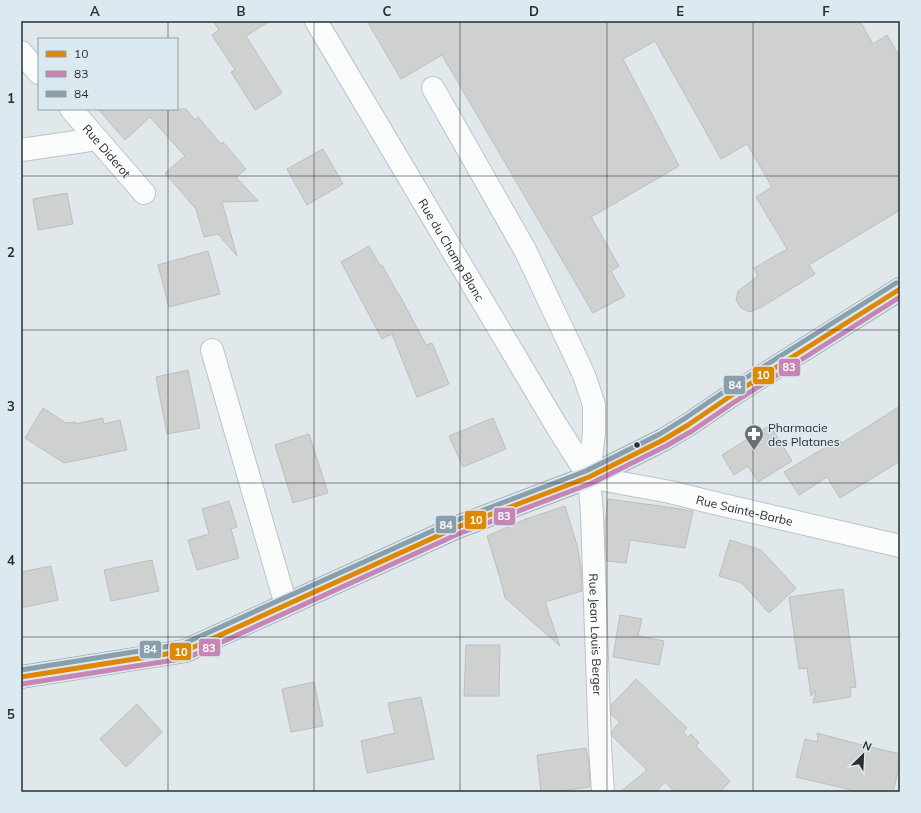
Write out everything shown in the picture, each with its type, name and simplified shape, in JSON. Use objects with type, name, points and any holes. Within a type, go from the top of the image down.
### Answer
[{"type":"main road","points":[[21,677],[185,651],[456,528],[589,477],[663,440],[688,425],[735,392],[900,289]]},
{"type":"street","name":"Rue du Champ Blanc","points":[[316,21],[548,411],[589,477]]},
{"type":"street","points":[[21,52],[38,72]]},
{"type":"street","name":"Rue Jean Louis Berger","points":[[433,88],[525,250],[584,375],[594,405],[594,432],[589,477],[592,515],[603,792]]},
{"type":"street","name":"Rue Diderot","points":[[72,110],[144,192]]},
{"type":"street","points":[[21,150],[97,139]]},
{"type":"street","points":[[212,350],[286,605]]},
{"type":"street","name":"Rue Sainte-Barbe","points":[[589,477],[670,492],[900,546]]},
{"type":"building","points":[[213,21],[270,21],[246,36],[282,93],[255,110],[231,72],[235,70],[212,35],[219,30]]},
{"type":"building","points":[[367,21],[860,21],[873,44],[887,35],[900,57],[900,210],[809,265],[815,274],[762,307],[750,312],[741,308],[736,300],[738,291],[758,276],[754,268],[787,249],[756,197],[772,187],[747,144],[721,159],[655,41],[623,59],[679,166],[591,217],[619,266],[611,271],[625,296],[593,313],[442,55],[401,79]]},
{"type":"building","points":[[186,109],[195,120],[198,117],[221,144],[223,142],[246,169],[236,177],[258,201],[222,202],[237,256],[218,234],[204,237],[196,209],[165,173],[185,156],[150,117],[125,140],[99,110]]},
{"type":"building","points":[[323,149],[343,184],[307,205],[287,169]]},
{"type":"building","points":[[67,193],[73,224],[38,230],[33,199]]},
{"type":"building","points":[[369,246],[380,266],[382,265],[399,294],[426,345],[432,343],[449,384],[417,397],[392,334],[382,339],[341,262]]},
{"type":"building","points":[[208,251],[220,294],[169,307],[158,265]]},
{"type":"building","points":[[188,370],[200,428],[167,434],[156,377]]},
{"type":"building","points":[[900,406],[900,461],[840,498],[827,477],[799,495],[784,472],[839,439],[842,443]]},
{"type":"building","points":[[43,408],[66,423],[75,422],[75,424],[103,418],[104,424],[120,420],[127,450],[64,463],[25,438]]},
{"type":"building","points":[[493,418],[506,449],[463,467],[449,436]]},
{"type":"building","points":[[770,425],[792,461],[758,482],[748,466],[734,475],[722,455]]},
{"type":"building","points":[[309,434],[328,493],[293,503],[275,445]]},
{"type":"building","points":[[608,499],[693,511],[685,548],[630,540],[626,563],[606,561],[605,524]]},
{"type":"building","points":[[229,501],[237,527],[231,529],[239,558],[197,570],[188,540],[209,534],[202,509]]},
{"type":"building","points":[[565,506],[577,545],[581,567],[582,591],[545,602],[560,646],[505,598],[487,536],[526,519]]},
{"type":"building","points":[[730,540],[761,550],[796,588],[769,613],[742,583],[719,576]]},
{"type":"building","points":[[152,560],[159,591],[111,601],[104,570]]},
{"type":"building","points":[[51,566],[58,600],[21,608],[21,572]]},
{"type":"building","points":[[843,589],[856,687],[850,688],[851,697],[813,703],[816,690],[811,696],[807,668],[799,669],[789,597]]},
{"type":"building","points":[[620,615],[642,619],[638,636],[664,641],[659,665],[613,657]]},
{"type":"building","points":[[466,645],[500,645],[499,696],[464,696]]},
{"type":"building","points":[[636,679],[687,728],[683,732],[688,737],[691,734],[699,743],[696,746],[730,781],[720,792],[675,792],[665,782],[656,792],[620,792],[647,770],[612,736],[612,731],[620,722],[611,715],[611,705]]},
{"type":"building","points":[[314,682],[323,726],[291,732],[282,689]]},
{"type":"building","points":[[421,697],[434,759],[367,773],[361,741],[395,733],[388,703]]},
{"type":"building","points":[[137,704],[162,732],[126,767],[100,739]]},
{"type":"building","points":[[817,733],[900,754],[900,763],[893,792],[860,792],[796,777],[805,739],[818,742]]},
{"type":"building","points":[[586,748],[589,763],[590,787],[541,792],[537,755]]},
{"type":"transit line","name":"84","points":[[21,670],[183,644],[452,522],[586,471],[660,434],[896,283]]},
{"type":"transit line","name":"10","points":[[21,677],[185,651],[455,528],[589,477],[663,440],[688,425],[729,397],[900,289]]},
{"type":"transit line","name":"83","points":[[22,684],[187,658],[458,534],[592,483],[666,446],[692,431],[733,403],[900,297]]},
{"type":"place","name":"Pharmacie des Platanes","points":[[754,451]]}]
